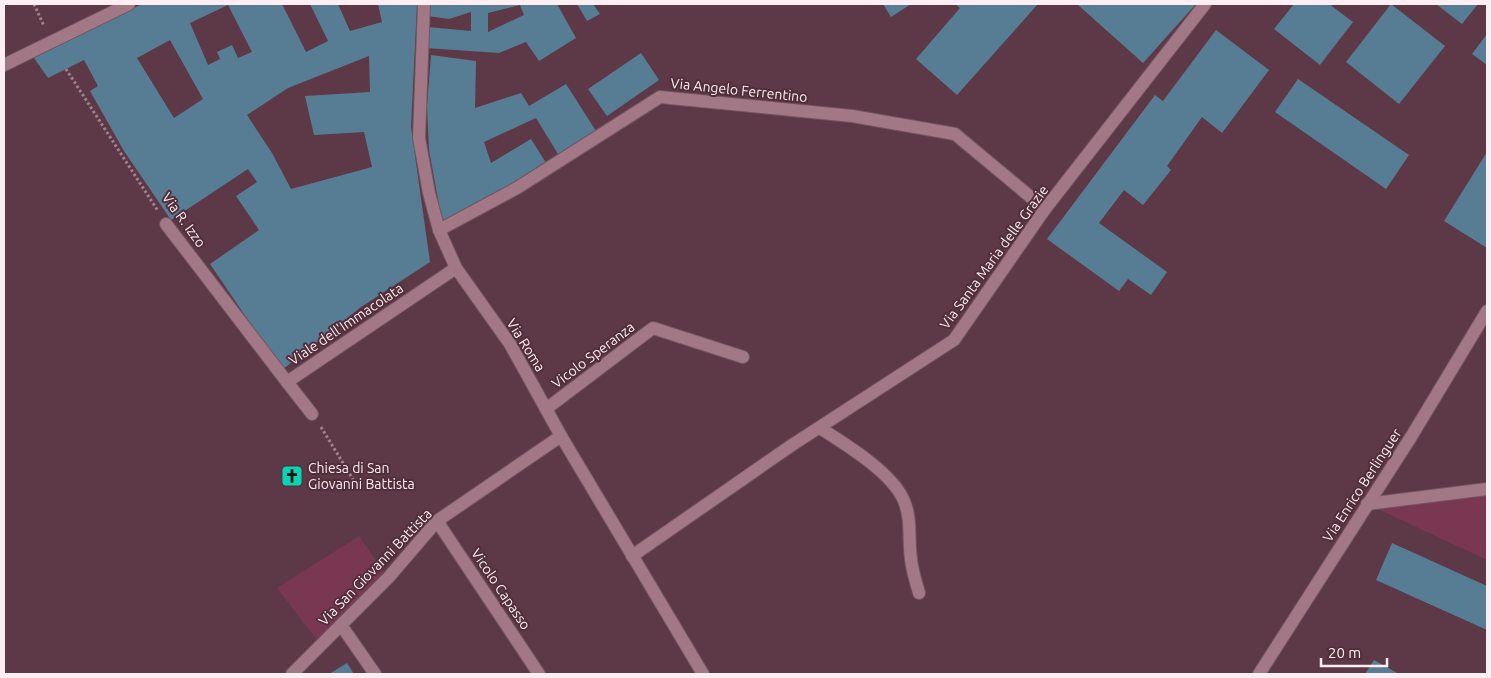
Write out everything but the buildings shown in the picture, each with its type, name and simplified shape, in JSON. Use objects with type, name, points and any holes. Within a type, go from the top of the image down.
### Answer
[{"type":"street","points":[[4,65],[129,4]]},
{"type":"street","name":"Via Roma","points":[[424,4],[419,138],[429,193],[439,230],[456,268],[510,344],[561,436],[702,674]]},
{"type":"street","name":"Via Santa Maria delle Grazie","points":[[632,556],[820,428],[954,340],[1045,209],[1205,4]]},
{"type":"street","name":"Via Angelo Ferrentino","points":[[439,230],[516,188],[660,97],[852,116],[955,134],[1045,209]]},
{"type":"street","name":"Via R. Izzo","points":[[166,224],[287,382]]},
{"type":"street","name":"Viale dell'Immacolata","points":[[312,414],[287,382],[456,268]]},
{"type":"street","name":"Via Enrico Berlinguer","points":[[1259,674],[1487,311]]},
{"type":"street","name":"Vicolo Speranza","points":[[546,409],[653,328],[743,357]]},
{"type":"street","points":[[820,428],[851,447],[878,470],[904,500],[908,518],[911,560],[919,593]]},
{"type":"street","name":"Via San Giovanni Battista","points":[[292,674],[388,578],[437,521],[561,436]]},
{"type":"street","points":[[1367,504],[1487,488]]},
{"type":"street","name":"Vicolo Capasso","points":[[437,521],[539,674]]},
{"type":"street","points":[[342,625],[375,674]]},
{"type":"path","points":[[34,4],[50,41]]},
{"type":"path","name":"Via R. Izzo","points":[[66,69],[166,224]]},
{"type":"path","points":[[312,414],[357,486]]},
{"type":"shaded area","points":[[1487,489],[1487,560],[1367,504]]},
{"type":"shaded area","points":[[359,536],[388,578],[321,645],[277,588]]},
{"type":"place","name":"Chiesa di San Giovanni Battista","points":[[292,476]]}]
